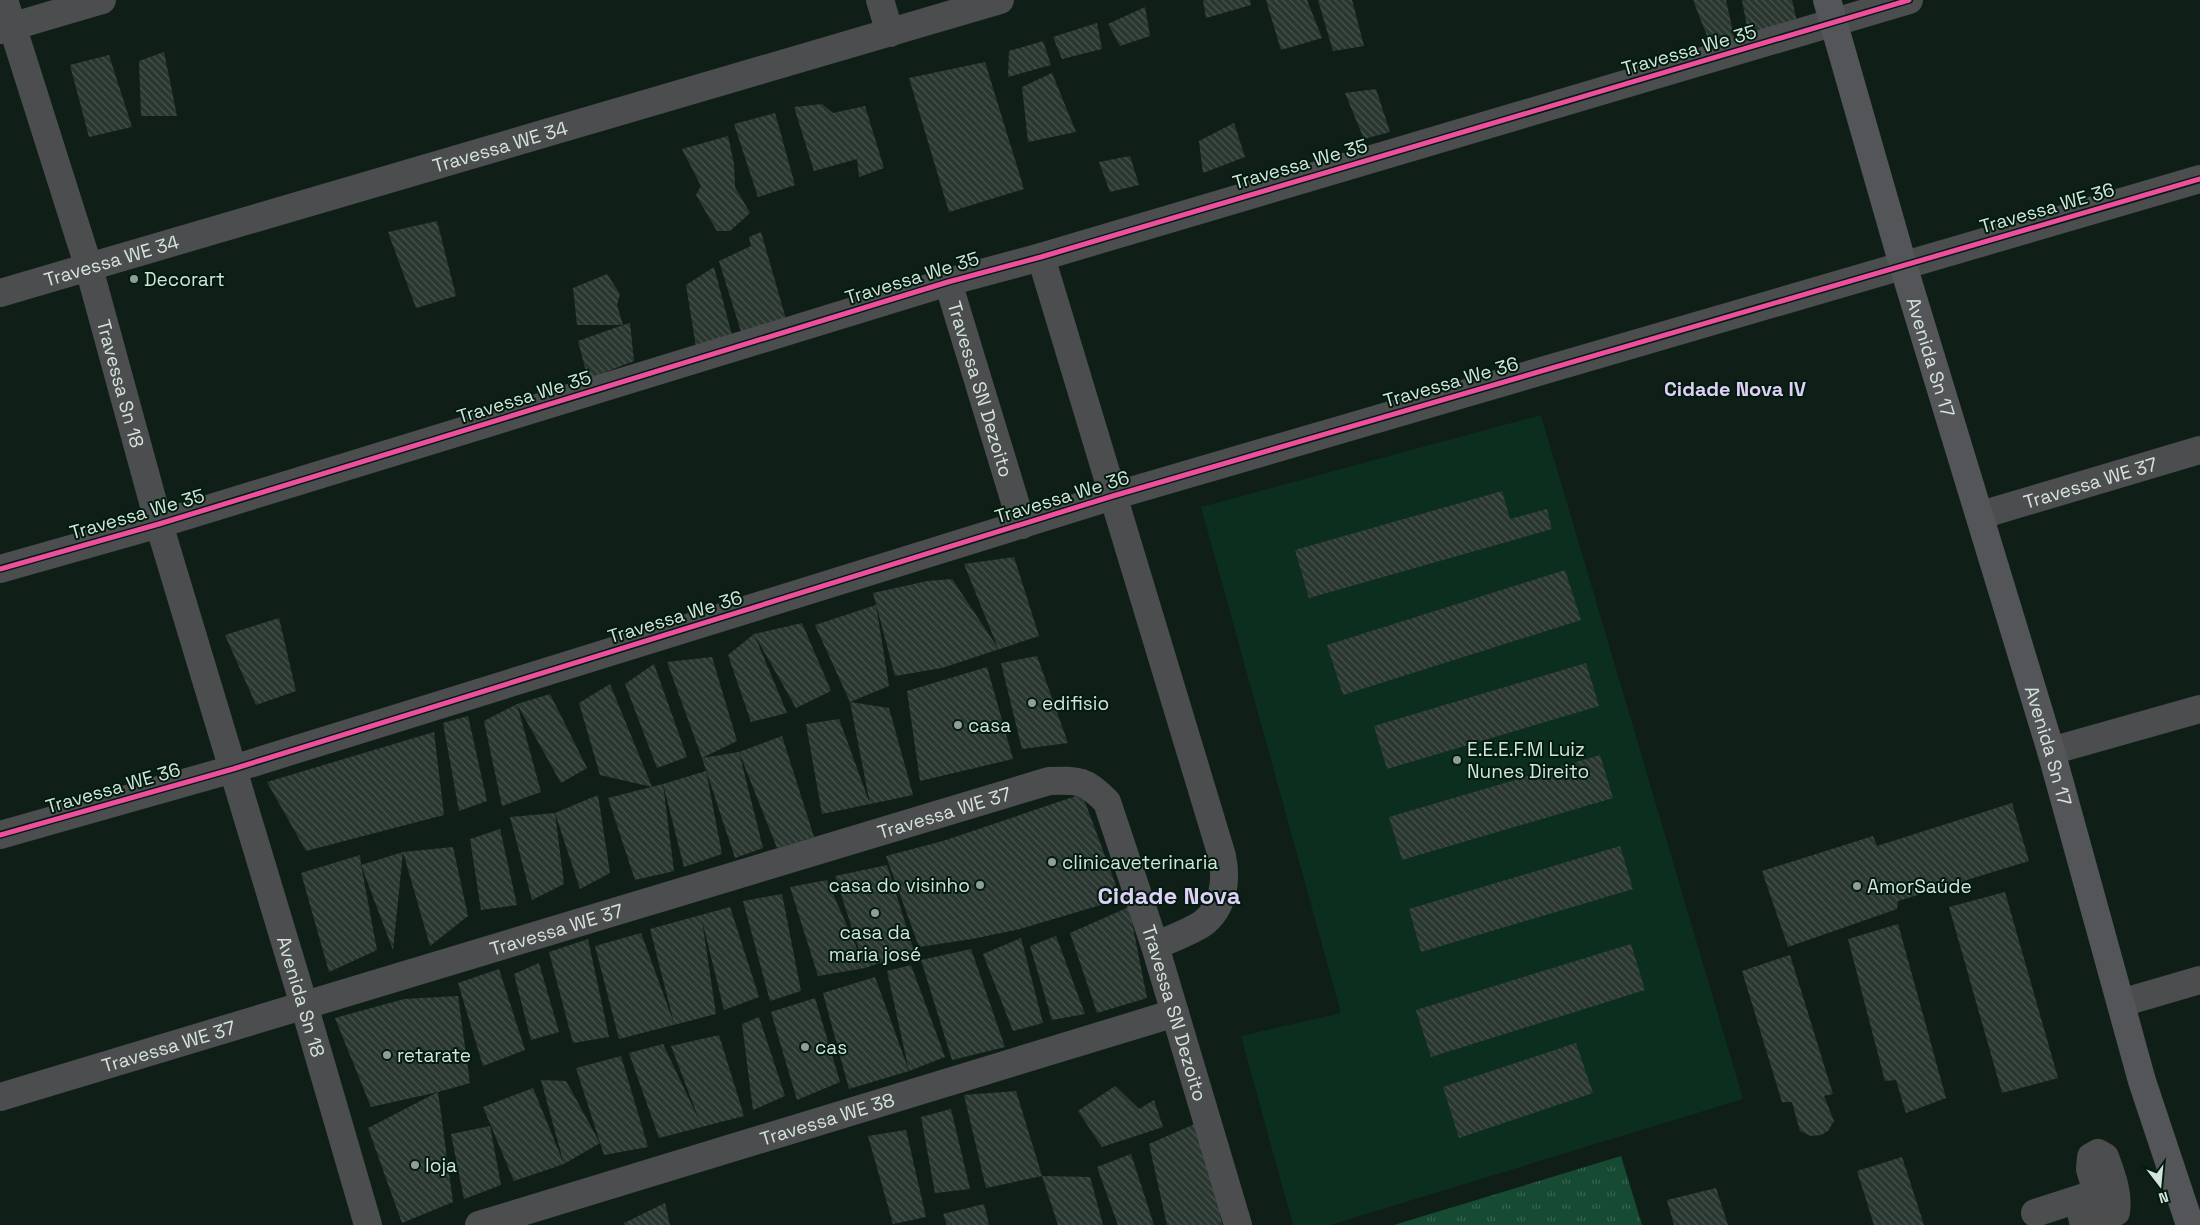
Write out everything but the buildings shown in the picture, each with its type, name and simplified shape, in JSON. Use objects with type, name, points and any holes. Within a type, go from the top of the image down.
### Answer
[{"type":"main road","name":"Avenida Sn 17","points":[[1830,11],[1903,266],[2052,751],[2142,1081],[2190,1225]]},
{"type":"street","name":"Travessa Sn 18","points":[[4,0],[6,29],[89,268],[159,524],[233,769]]},
{"type":"street","points":[[6,29],[102,0]]},
{"type":"street","points":[[880,0],[890,33]]},
{"type":"street","name":"Travessa WE 34","points":[[0,293],[1000,0]]},
{"type":"street","points":[[1830,11],[1909,0]]},
{"type":"street","name":"Travessa We 35","points":[[0,569],[159,524],[948,282],[1041,257],[1830,11]]},
{"type":"street","name":"Travessa WE 36","points":[[1903,266],[2200,179]]},
{"type":"street","points":[[1041,257],[1222,856],[1226,876],[1222,893],[1213,910],[1202,924],[1155,946]]},
{"type":"street","name":"Travessa We 36","points":[[233,769],[1113,496],[1903,266]]},
{"type":"street","name":"Travessa SN Dezoito","points":[[948,282],[1022,525]]},
{"type":"street","name":"Travessa WE 37","points":[[1981,515],[2200,450]]},
{"type":"street","points":[[2052,751],[2200,709]]},
{"type":"street","name":"Travessa WE 36","points":[[0,835],[233,769]]},
{"type":"street","name":"Avenida Sn 18","points":[[233,769],[368,1225]]},
{"type":"street","name":"Travessa WE 37","points":[[0,1097],[1049,781],[1072,780],[1092,786],[1107,802]]},
{"type":"street","name":"Travessa SN Dezoito","points":[[1107,802],[1155,946],[1238,1225]]},
{"type":"street","points":[[2121,1003],[2200,980]]},
{"type":"street","name":"Travessa WE 38","points":[[479,1225],[1175,1014]]},
{"type":"street","points":[[2035,1212],[2097,1193],[2090,1169],[2091,1157],[2098,1153],[2105,1157],[2113,1179],[2117,1204],[2116,1212],[2094,1223],[2073,1216],[2065,1218],[2064,1225]]},
{"type":"shaded area","name":"E.E.E.F.M Luiz Nunes Direito","points":[[1541,415],[1743,1099],[1330,1225],[1293,1225],[1241,1036],[1341,1013],[1201,507]]},
{"type":"green space","points":[[1621,1156],[1642,1225],[1394,1225]]},
{"type":"cycle path","points":[[0,569],[159,524],[948,282],[1041,257],[1909,0]]},
{"type":"cycle path","points":[[0,835],[233,769],[1113,496],[2200,179]]},
{"type":"place","name":"Decorart","points":[[134,279]]},
{"type":"place","name":"edifisio","points":[[1032,703]]},
{"type":"place","name":"casa","points":[[958,725]]},
{"type":"place","name":"E.E.E.F.M Luiz Nunes Direito","points":[[1457,760]]},
{"type":"place","name":"clinicaveterinaria","points":[[1052,862]]},
{"type":"place","name":"casa do visinho","points":[[980,885]]},
{"type":"place","name":"AmorSaúde","points":[[1857,886]]},
{"type":"place","name":"casa da maria josé","points":[[875,913]]},
{"type":"place","name":"cas","points":[[805,1047]]},
{"type":"place","name":"retarate","points":[[387,1055]]},
{"type":"place","name":"loja","points":[[415,1165]]},
{"type":"district","name":"Cidade Nova IV","points":[[1735,389]]},
{"type":"district","name":"Cidade Nova","points":[[1169,895]]}]
